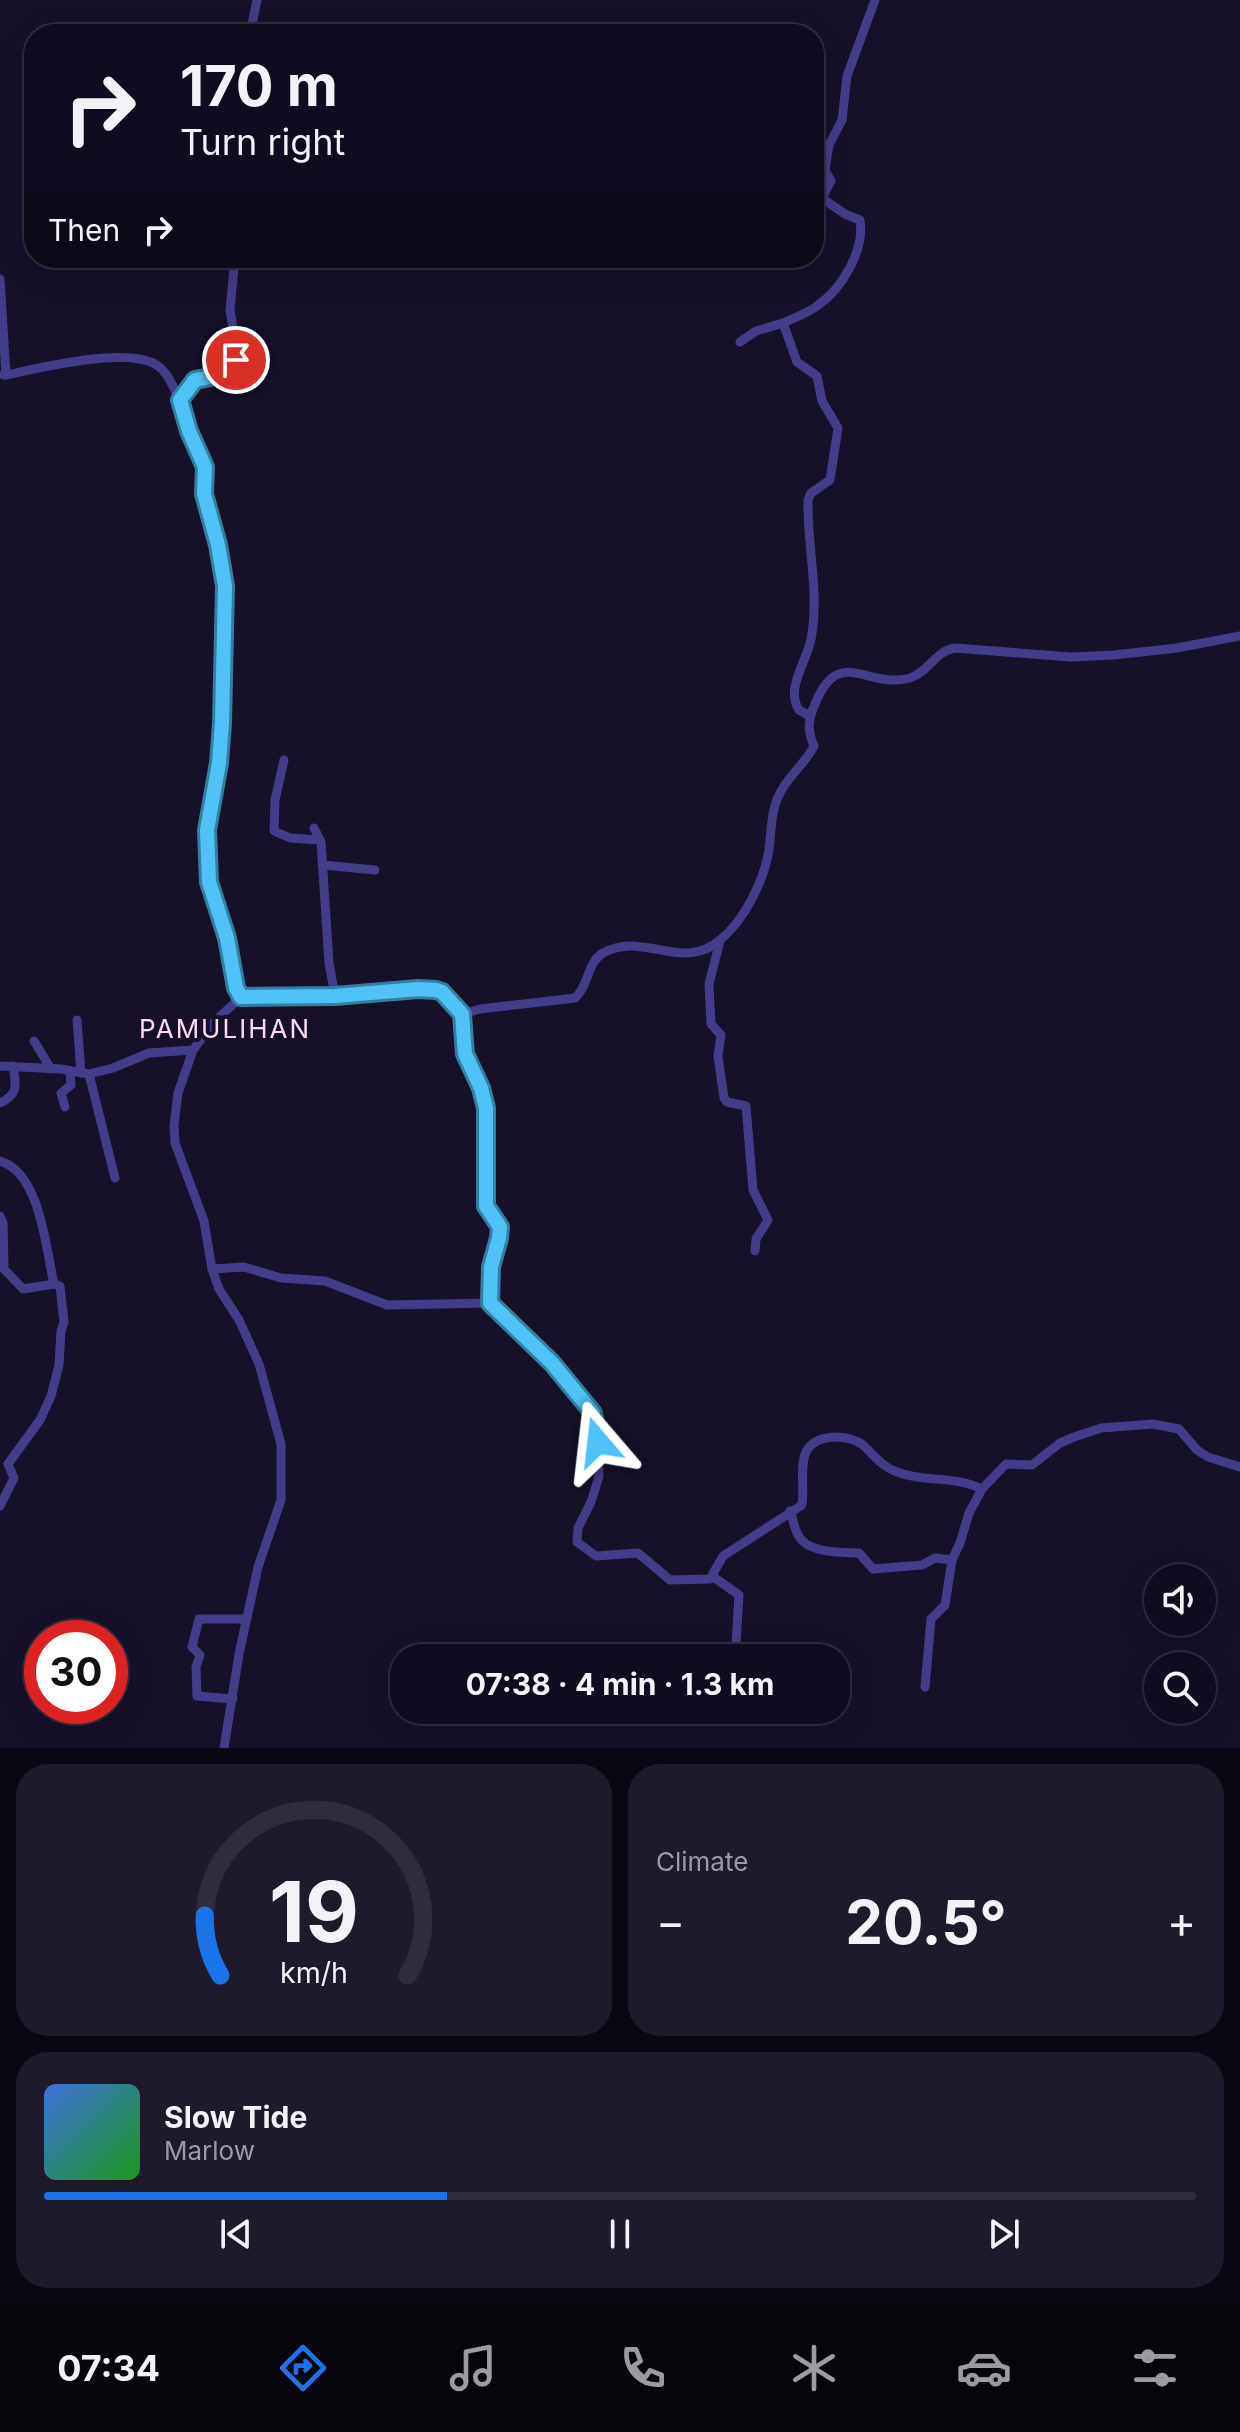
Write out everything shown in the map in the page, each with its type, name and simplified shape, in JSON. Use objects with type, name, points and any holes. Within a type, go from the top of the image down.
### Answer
[{"type":"street","points":[[252,24],[257,0]]},
{"type":"street","points":[[824,194],[831,181],[825,170],[831,136],[842,120],[847,76],[875,0]]},
{"type":"street","points":[[740,342],[756,331],[783,323],[823,302],[846,274],[860,248],[860,220],[824,200]]},
{"type":"street","points":[[180,400],[195,380],[226,375],[234,369],[230,310],[234,268]]},
{"type":"street","points":[[0,279],[3,376],[113,357],[145,360],[157,365],[180,400],[189,431],[205,467],[204,494],[225,586],[222,723],[219,763],[207,830],[209,882],[227,938],[236,988],[241,997]]},
{"type":"street","points":[[783,323],[797,362],[817,376],[822,401],[835,420],[838,433],[830,480],[811,493],[808,500],[816,599],[810,644],[793,695],[799,710],[810,716]]},
{"type":"street","points":[[755,1251],[756,1239],[767,1222],[767,1216],[753,1190],[746,1106],[727,1102],[724,1098],[718,1052],[721,1034],[710,1021],[709,980],[720,941],[739,918],[757,886],[768,854],[778,796],[814,746],[809,733],[810,716],[822,686],[837,674],[852,673],[899,680],[909,678],[919,674],[941,652],[955,648],[1071,657],[1177,648],[1240,636]]},
{"type":"street","points":[[284,760],[275,800],[274,831],[290,838],[320,840]]},
{"type":"street","points":[[314,828],[320,840],[329,963],[335,996]]},
{"type":"street","points":[[323,865],[375,870]]},
{"type":"street","points":[[462,1014],[480,1009],[575,998],[581,993],[600,954],[622,946],[646,946],[686,954],[720,941]]},
{"type":"street","points":[[224,1748],[258,1567],[281,1500],[281,1444],[259,1364],[239,1320],[219,1289],[212,1269],[204,1221],[175,1143],[174,1125],[178,1093],[193,1050],[214,1022],[241,997],[436,990],[442,992],[462,1014],[465,1054],[481,1088],[486,1108],[486,1206],[500,1227],[491,1267],[490,1303]]},
{"type":"street","points":[[77,1020],[80,1072],[115,1178]]},
{"type":"street","points":[[34,1041],[51,1069]]},
{"type":"street","points":[[0,1066],[80,1072],[113,1068],[149,1053],[193,1050]]},
{"type":"street","points":[[0,1103],[15,1094],[17,1088],[13,1066]]},
{"type":"street","points":[[65,1107],[61,1093],[80,1072]]},
{"type":"street","points":[[0,1161],[9,1164],[23,1177],[40,1215],[54,1284]]},
{"type":"street","points":[[0,1216],[3,1223],[4,1269],[23,1289],[54,1284],[60,1286],[64,1306],[59,1365],[54,1385],[40,1420],[8,1464],[14,1478],[0,1506]]},
{"type":"street","points":[[212,1269],[244,1267],[281,1278],[325,1281],[387,1305],[490,1303],[552,1363],[596,1417],[599,1476],[576,1536],[580,1547],[596,1556],[638,1553],[670,1580],[707,1580],[723,1556],[802,1505],[802,1468],[807,1449],[817,1439],[837,1437],[855,1441],[879,1462],[898,1472],[918,1477],[955,1479],[982,1489]]},
{"type":"street","points":[[925,1687],[930,1621],[945,1605],[952,1560],[969,1513],[982,1489],[1008,1463],[1032,1465],[1060,1443],[1101,1428],[1153,1424],[1179,1429],[1197,1450],[1208,1457],[1240,1467]]},
{"type":"street","points":[[790,1511],[799,1536],[804,1541],[819,1549],[859,1553],[873,1569],[922,1565],[935,1558],[952,1560]]},
{"type":"street","points":[[712,1576],[739,1595],[736,1644]]},
{"type":"street","points":[[233,1699],[197,1696],[196,1667],[200,1655],[192,1647],[199,1619],[247,1619]]},
{"type":"district","name":"PAMULIHAN","points":[[225,1029]]},
{"type":"route","points":[[236,360],[231,373],[195,380],[180,400],[189,431],[205,467],[204,494],[225,586],[222,723],[219,763],[207,830],[209,882],[218,918],[227,938],[236,988],[241,997],[269,998],[436,990],[448,997],[462,1014],[465,1054],[481,1088],[486,1108],[485,1201],[500,1227],[490,1274],[490,1303],[552,1363],[593,1413],[598,1442]]}]
